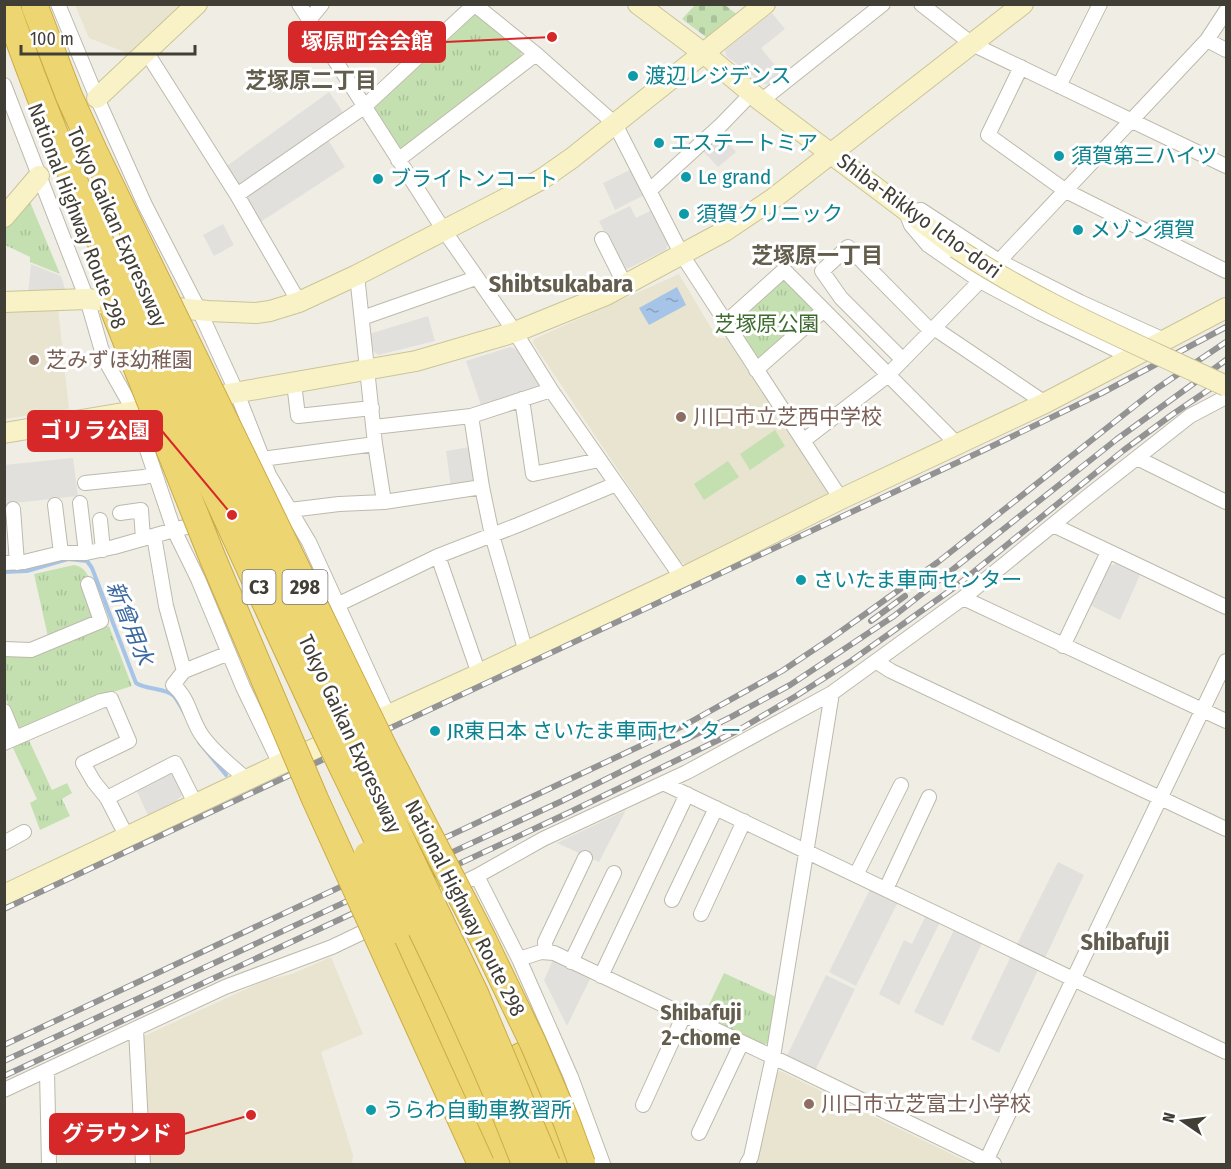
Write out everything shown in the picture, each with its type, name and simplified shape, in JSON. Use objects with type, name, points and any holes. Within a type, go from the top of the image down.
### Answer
[{"type":"highway","name":"Tokyo Gaikan Expressway","points":[[6,4],[72,175],[159,370],[340,763],[455,1002],[525,1164]]},
{"type":"highway","name":"Tokyo Gaikan Expressway","points":[[38,5],[61,97],[98,188],[284,595],[476,993],[547,1164]]},
{"type":"highway","name":"National Highway Route 298","points":[[38,5],[69,96],[98,161],[385,750],[487,948],[533,1044],[582,1164]]},
{"type":"highway","name":"National Highway Route 298","points":[[4,27],[61,178],[218,570],[315,799],[481,1164]]},
{"type":"highway","points":[[267,604],[280,647],[331,765],[397,930],[431,1008],[505,1164]]},
{"type":"highway","points":[[398,835],[489,993],[521,1056],[566,1164]]},
{"type":"street","points":[[97,98],[197,4]]},
{"type":"street","points":[[299,4],[443,230],[515,332],[550,390],[682,578]]},
{"type":"street","points":[[309,20],[322,4]]},
{"type":"street","name":"Shiba-Rikkyo Icho-dori","points":[[638,4],[906,212],[956,248],[1030,292],[1225,396]]},
{"type":"street","points":[[4,302],[87,299],[256,313],[299,302],[357,275],[542,179],[705,54],[765,4]]},
{"type":"street","points":[[650,190],[720,126],[883,4]]},
{"type":"street","points":[[921,4],[972,44],[1227,166]]},
{"type":"street","points":[[4,433],[368,370],[439,355],[515,332],[606,295],[725,231],[774,198],[1023,4]]},
{"type":"street","points":[[1059,86],[1100,4]]},
{"type":"street","points":[[38,5],[97,98],[145,205],[199,310],[237,393],[269,475],[309,542],[388,716]]},
{"type":"street","points":[[237,195],[364,106],[475,5],[536,54],[615,124],[682,255],[841,499]]},
{"type":"street","points":[[999,261],[1206,40],[1227,11]]},
{"type":"street","points":[[1206,40],[1227,50]]},
{"type":"street","points":[[147,53],[237,195],[299,302]]},
{"type":"street","points":[[398,160],[536,54]]},
{"type":"street","points":[[1020,67],[988,135],[1066,190],[1227,271]]},
{"type":"street","points":[[4,85],[87,299],[104,358],[134,411],[174,530],[280,764]]},
{"type":"street","points":[[4,217],[39,176]]},
{"type":"street","points":[[1133,358],[1040,314],[980,281],[928,245],[911,225],[906,212],[921,210],[999,261],[1080,302],[1164,340]]},
{"type":"street","points":[[602,239],[625,285]]},
{"type":"street","points":[[903,360],[841,298],[822,271],[848,247],[933,329],[1045,403]]},
{"type":"street","points":[[725,323],[784,270],[957,444]]},
{"type":"street","points":[[357,275],[375,444],[384,502]]},
{"type":"street","points":[[362,318],[476,278]]},
{"type":"street","points":[[803,441],[887,376],[980,281]]},
{"type":"street","points":[[4,895],[682,578],[841,499],[1045,403],[1227,308]]},
{"type":"street","points":[[756,370],[824,310]]},
{"type":"street","points":[[294,383],[298,416],[372,408]]},
{"type":"street","points":[[374,427],[471,416],[550,390]]},
{"type":"street","points":[[4,1090],[225,987],[332,947],[477,876],[543,838],[663,783],[831,693],[963,598],[1190,416],[1225,396]]},
{"type":"street","points":[[522,399],[533,474],[599,460]]},
{"type":"street","points":[[471,416],[492,535],[526,652]]},
{"type":"street","points":[[262,459],[375,444]]},
{"type":"street","points":[[1137,458],[1227,502]]},
{"type":"street","points":[[85,483],[154,474]]},
{"type":"street","points":[[339,604],[438,556],[616,483]]},
{"type":"street","points":[[13,509],[11,563],[61,552],[86,553],[103,550],[174,530],[290,510],[339,504],[384,502],[482,487]]},
{"type":"street","points":[[80,503],[86,553]]},
{"type":"street","points":[[55,505],[61,552]]},
{"type":"street","points":[[120,513],[141,510],[184,671]]},
{"type":"street","points":[[100,520],[103,550]]},
{"type":"street","points":[[1053,525],[1227,607]]},
{"type":"street","points":[[1063,646],[1108,552]]},
{"type":"street","points":[[438,556],[479,674]]},
{"type":"street","points":[[4,649],[31,650],[101,621],[87,584]]},
{"type":"street","points":[[963,598],[1227,721]]},
{"type":"street","points":[[229,653],[184,671],[173,686],[180,691],[200,733],[210,746],[247,780]]},
{"type":"street","points":[[519,959],[541,952],[554,953],[990,1163],[1074,979],[1227,661]]},
{"type":"street","points":[[877,662],[891,671],[1227,829]]},
{"type":"street","points":[[747,1164],[751,1157],[773,1057],[831,693]]},
{"type":"street","points":[[4,711],[10,741],[101,700],[111,699],[129,741],[83,763],[107,798],[127,837]]},
{"type":"street","points":[[107,798],[175,763],[196,804]]},
{"type":"street","points":[[663,783],[1227,1052]]},
{"type":"street","points":[[856,875],[901,785]]},
{"type":"street","points":[[600,976],[687,794]]},
{"type":"street","points":[[886,889],[929,797]]},
{"type":"street","points":[[672,900],[716,808]]},
{"type":"street","points":[[701,914],[744,821]]},
{"type":"street","points":[[4,843],[24,832]]},
{"type":"street","points":[[546,952],[545,942],[585,858]]},
{"type":"street","points":[[571,962],[614,873]]},
{"type":"street","points":[[477,876],[519,959],[573,1084],[603,1164]]},
{"type":"street","points":[[644,1106],[684,1015]]},
{"type":"street","points":[[136,1029],[143,1164]]},
{"type":"street","points":[[699,1133],[742,1042]]},
{"type":"street","points":[[47,1071],[49,1164]]},
{"type":"shaded area","points":[[75,5],[184,5],[132,55],[89,38]]},
{"type":"shaded area","points":[[772,13],[785,29],[761,48],[783,75],[772,84],[764,84],[726,56],[725,50]]},
{"type":"shaded area","points":[[329,92],[343,112],[242,185],[234,183],[224,168]]},
{"type":"shaded area","points":[[719,133],[736,152],[718,167],[701,149]]},
{"type":"shaded area","points":[[328,140],[345,167],[259,223],[245,199],[246,193]]},
{"type":"shaded area","points":[[632,169],[646,194],[615,210],[603,183]]},
{"type":"shaded area","points":[[630,206],[636,218],[654,209],[669,240],[666,250],[623,271],[599,221]]},
{"type":"shaded area","points":[[223,224],[234,245],[214,256],[203,235]]},
{"type":"shaded area","points":[[31,264],[61,276],[66,292],[28,294]]},
{"type":"shaded area","name":"川口市立芝西中学校","points":[[679,274],[717,338],[727,338],[829,491],[829,495],[686,564],[680,562],[533,343],[534,339]]},
{"type":"shaded area","name":"芝みずほ幼稚園","points":[[58,308],[69,409],[5,419],[5,311]]},
{"type":"shaded area","points":[[428,316],[435,341],[378,355],[370,348],[369,334]]},
{"type":"shaded area","points":[[510,347],[519,350],[541,383],[538,389],[482,408],[466,361]]},
{"type":"shaded area","points":[[470,447],[475,477],[472,483],[451,487],[446,451]]},
{"type":"shaded area","points":[[73,458],[78,496],[5,504],[4,465]]},
{"type":"shaded area","points":[[1116,564],[1140,575],[1120,620],[1090,605],[1108,566]]},
{"type":"shaded area","points":[[174,771],[184,794],[162,814],[150,820],[135,787]]},
{"type":"shaded area","points":[[626,810],[599,862],[557,843]]},
{"type":"shaded area","points":[[1058,862],[1084,875],[1044,960],[1016,946]]},
{"type":"shaded area","points":[[871,887],[898,902],[856,986],[829,972]]},
{"type":"shaded area","points":[[926,915],[940,922],[899,1005],[879,994],[904,940],[912,944]]},
{"type":"shaded area","points":[[955,928],[983,941],[943,1026],[914,1012]]},
{"type":"shaded area","points":[[1012,954],[1039,968],[999,1053],[971,1039]]},
{"type":"shaded area","points":[[331,957],[363,1034],[321,1052],[353,1155],[352,1164],[148,1164],[142,1037],[266,980],[292,974]]},
{"type":"shaded area","points":[[554,957],[592,975],[567,1026],[544,980]]},
{"type":"shaded area","points":[[826,975],[855,989],[814,1073],[785,1060]]},
{"type":"shaded area","name":"川口市立芝富士小学校","points":[[780,1071],[972,1164],[752,1164],[762,1144],[774,1075]]},
{"type":"green space","points":[[695,5],[725,5],[739,16],[710,40],[682,19]]},
{"type":"green space","points":[[473,15],[481,15],[522,49],[521,58],[406,149],[396,147],[374,113],[376,104]]},
{"type":"green space","points":[[28,197],[60,274],[30,262],[30,257],[5,245],[5,223]]},
{"type":"green space","name":"芝塚原公園","points":[[779,280],[787,281],[814,308],[814,313],[760,361],[754,360],[735,328],[736,320]]},
{"type":"green space","points":[[775,430],[785,446],[750,470],[740,454]]},
{"type":"green space","points":[[728,461],[739,477],[704,500],[694,484]]},
{"type":"green space","points":[[74,565],[81,568],[90,580],[94,622],[48,637],[34,574]]},
{"type":"green space","points":[[109,626],[132,686],[101,696],[20,733],[5,697],[4,654]]},
{"type":"green space","points":[[27,736],[52,790],[67,783],[72,793],[62,799],[70,816],[40,830],[30,803],[37,799],[11,744]]},
{"type":"green space","points":[[724,973],[776,997],[768,1043],[761,1046],[703,1017]]},
{"type":"water","points":[[677,287],[686,305],[649,325],[639,308]]},
{"type":"waterway","name":"新曾用水","points":[[4,572],[27,571],[68,559],[87,561],[92,568],[136,683],[171,693],[185,714]]},
{"type":"waterway","name":"新曾用水","points":[[199,742],[226,775]]},
{"type":"railway","points":[[4,909],[984,450],[1102,393],[1226,327]]},
{"type":"railway","points":[[4,1045],[685,725],[782,671],[938,562],[1156,389],[1226,342]]},
{"type":"railway","points":[[4,1061],[562,801],[790,685],[894,616],[1117,439],[1226,360]]},
{"type":"railway","points":[[4,1076],[568,813],[737,731],[851,661],[955,587],[1124,450],[1226,378]]},
{"type":"railway","points":[[871,621],[905,596]]},
{"type":"place","name":"塚原町会会館","points":[[552,37]]},
{"type":"place","name":"渡辺レジデンス","points":[[633,76]]},
{"type":"place","name":"エステートミア","points":[[659,143]]},
{"type":"place","name":"須賀第三ハイツ","points":[[1059,156]]},
{"type":"place","name":"Le grand","points":[[686,177]]},
{"type":"place","name":"ブライトンコート","points":[[378,179]]},
{"type":"place","name":"須賀クリニック","points":[[684,214]]},
{"type":"place","name":"メゾン須賀","points":[[1078,230]]},
{"type":"place","name":"芝みずほ幼稚園","points":[[34,360]]},
{"type":"place","name":"川口市立芝西中学校","points":[[681,417]]},
{"type":"place","name":"ゴリラ公園","points":[[232,515]]},
{"type":"place","name":"さいたま車両センター","points":[[801,580]]},
{"type":"place","name":"JR東日本 さいたま車両センター","points":[[435,731]]},
{"type":"place","name":"川口市立芝富士小学校","points":[[809,1104]]},
{"type":"place","name":"うらわ自動車教習所","points":[[371,1110]]},
{"type":"place","name":"グラウンド","points":[[251,1115]]},
{"type":"district","name":"芝塚原二丁目","points":[[311,80]]},
{"type":"district","name":"芝塚原一丁目","points":[[817,255]]},
{"type":"district","name":"Shibtsukabara","points":[[561,284]]},
{"type":"district","name":"Shibafuji","points":[[1125,942]]},
{"type":"district","name":"Shibafuji 2-chome","points":[[701,1024]]}]
